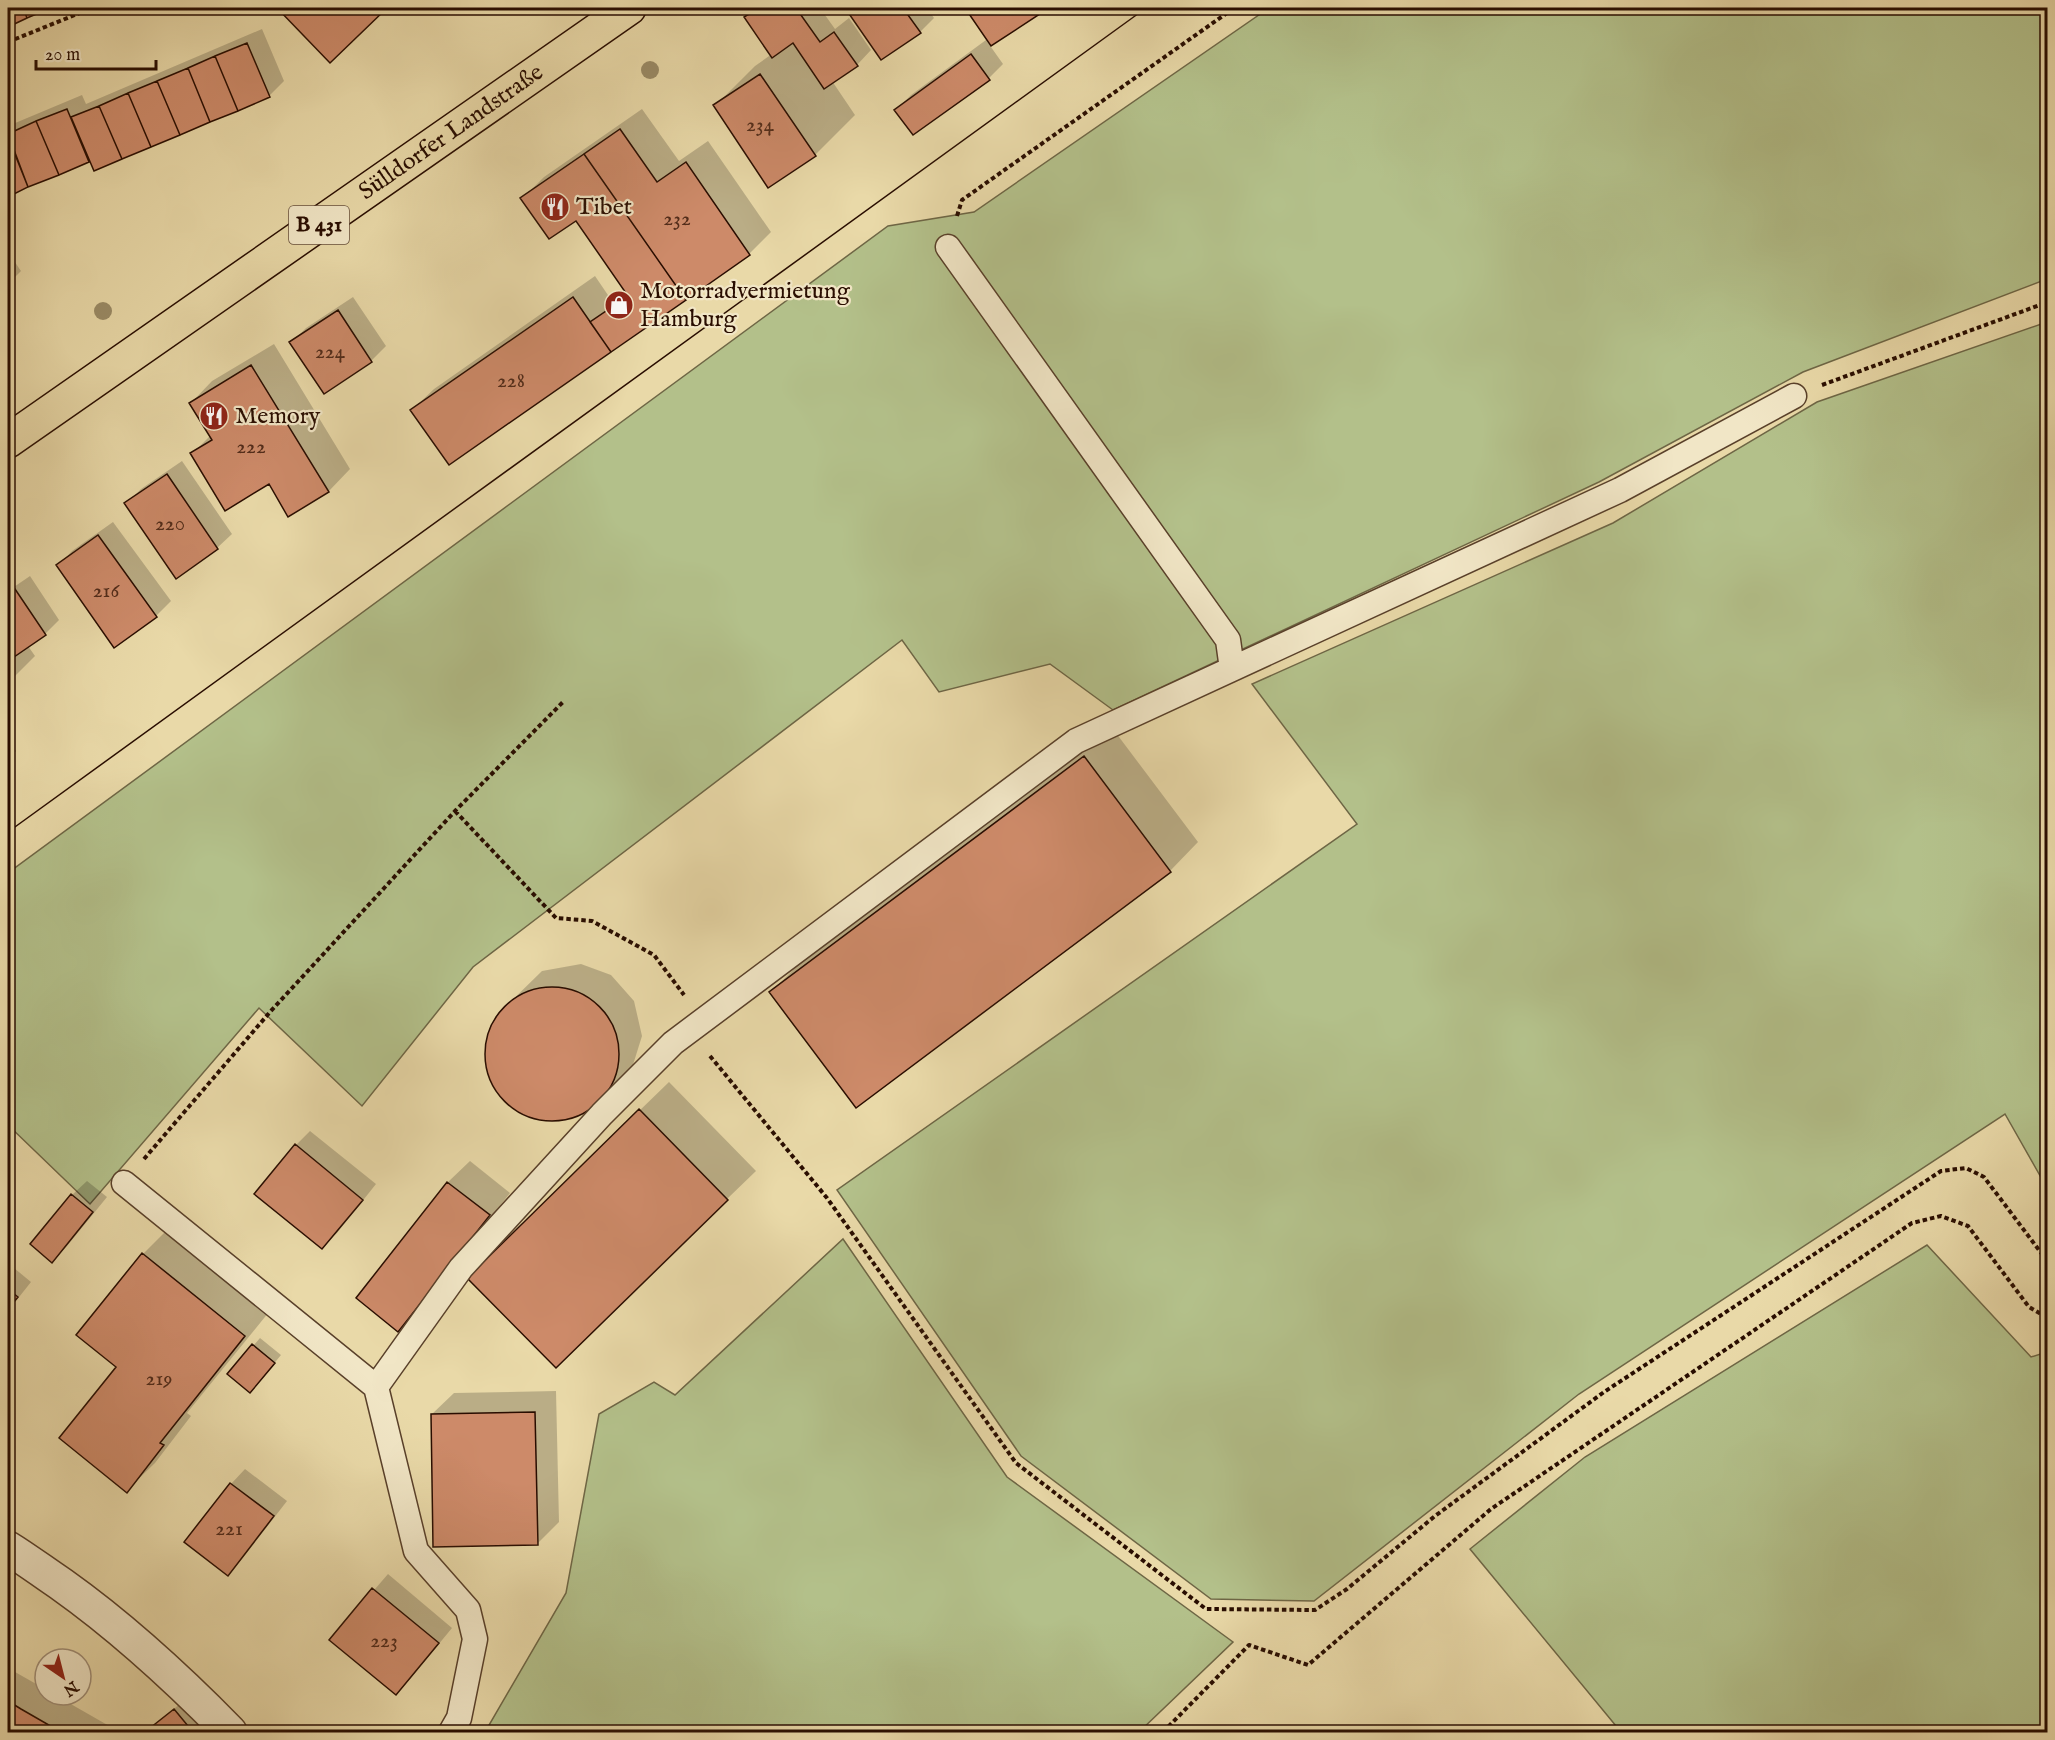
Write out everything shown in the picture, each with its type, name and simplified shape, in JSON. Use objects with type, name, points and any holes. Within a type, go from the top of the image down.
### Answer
[{"type":"main road","name":"Sülldorfer Landstraße","points":[[8,441],[629,8]]},
{"type":"street","points":[[8,1548],[91,1605],[130,1636],[188,1689],[230,1732]]},
{"type":"lane","points":[[948,247],[1228,640],[1232,669]]},
{"type":"lane","points":[[376,1387],[461,1268],[602,1114],[673,1043],[1076,741],[1620,490],[1794,396]]},
{"type":"lane","points":[[124,1183],[376,1387],[416,1551],[468,1610],[475,1639],[459,1718],[451,1732]]},
{"type":"path","points":[[8,42],[92,8]]},
{"type":"path","points":[[948,247],[962,200],[1234,8]]},
{"type":"path","points":[[1794,396],[2048,302]]},
{"type":"path","points":[[124,1183],[270,1012],[454,811],[563,702]]},
{"type":"path","points":[[454,811],[556,918],[592,921],[654,955],[696,1025],[827,1198],[1016,1463],[1206,1609],[1315,1610],[1347,1589],[1435,1516],[1604,1392],[1941,1171],[1966,1167],[1984,1177],[2048,1262]]},
{"type":"path","points":[[1163,1732],[1249,1645],[1308,1665],[1491,1509],[1912,1223],[1941,1216],[1968,1227],[2029,1307],[2048,1318]]},
{"type":"green space","points":[[1269,8],[2047,8],[2047,279],[1803,372],[1599,482],[1113,710],[1050,664],[939,692],[902,640],[473,967],[362,1106],[259,1008],[90,1204],[8,1125],[8,873],[888,226],[974,212]]},
{"type":"green space","points":[[2047,322],[2047,1188],[2005,1114],[1579,1394],[1314,1601],[1211,1599],[1021,1456],[837,1190],[1357,824],[1252,684],[1613,523],[1817,402]]},
{"type":"green space","points":[[843,1239],[1007,1477],[1233,1642],[1139,1732],[485,1732],[566,1593],[599,1414],[654,1382],[675,1395]]},
{"type":"green space","points":[[1927,1245],[2031,1357],[2047,1352],[2047,1732],[1621,1732],[1470,1549],[1585,1457]]},
{"type":"building","points":[[8,8],[23,8],[27,18],[8,27]]},
{"type":"building","points":[[23,8],[51,8],[27,18]]},
{"type":"building","points":[[277,8],[387,8],[330,63]]},
{"type":"building","points":[[759,8],[796,8],[820,42],[834,32],[858,66],[824,89],[793,43],[772,58],[744,17]]},
{"type":"building","points":[[845,8],[903,8],[921,33],[881,60]]},
{"type":"building","points":[[965,8],[1049,8],[991,46]]},
{"type":"building","points":[[247,43],[270,97],[238,111],[215,56]]},
{"type":"building","points":[[971,54],[990,80],[913,135],[894,110]]},
{"type":"building","points":[[215,56],[238,111],[210,122],[188,68]]},
{"type":"building","points":[[188,68],[210,122],[180,135],[157,81]]},
{"type":"building","points":[[760,74],[816,156],[768,188],[713,105]]},
{"type":"building","points":[[157,81],[180,135],[151,147],[128,93]]},
{"type":"building","points":[[128,93],[151,147],[122,159],[99,106]]},
{"type":"building","points":[[99,106],[122,159],[94,171],[71,117]]},
{"type":"building","points":[[67,109],[89,162],[59,175],[36,121]]},
{"type":"building","points":[[36,121],[59,175],[28,187],[8,134]]},
{"type":"building","points":[[620,129],[657,182],[686,162],[750,255],[686,300],[584,154]]},
{"type":"building","points":[[8,137],[28,187],[8,197]]},
{"type":"building","points":[[584,154],[686,300],[611,352],[590,322],[628,296],[576,221],[549,239],[520,198]]},
{"type":"building","points":[[573,297],[611,352],[449,465],[410,410]]},
{"type":"building","points":[[338,310],[372,362],[324,394],[289,342]]},
{"type":"building","points":[[251,365],[329,492],[288,517],[269,484],[225,511],[190,453],[212,440],[189,403]]},
{"type":"building","points":[[167,474],[218,549],[176,579],[124,503]]},
{"type":"building","points":[[98,535],[157,617],[114,648],[56,565]]},
{"type":"building","points":[[15,589],[46,635],[14,657],[8,647],[8,594]]},
{"type":"building","points":[[1084,756],[1171,872],[856,1108],[769,992]]},
{"type":"building","points":[[552,987],[578,992],[600,1006],[614,1028],[619,1054],[614,1080],[600,1102],[578,1116],[552,1121],[526,1116],[504,1102],[490,1080],[485,1054],[490,1028],[504,1006],[526,992]]},
{"type":"building","points":[[639,1109],[728,1200],[556,1368],[467,1278]]},
{"type":"building","points":[[295,1144],[363,1200],[322,1249],[254,1194]]},
{"type":"building","points":[[447,1182],[490,1215],[398,1332],[356,1298]]},
{"type":"building","points":[[71,1194],[93,1212],[52,1263],[30,1244]]},
{"type":"building","points":[[142,1253],[245,1336],[160,1443],[164,1445],[127,1493],[59,1438],[116,1367],[76,1335]]},
{"type":"building","points":[[8,1289],[18,1297],[8,1309]]},
{"type":"building","points":[[252,1344],[275,1363],[250,1393],[227,1374]]},
{"type":"building","points":[[535,1412],[538,1545],[433,1547],[431,1414]]},
{"type":"building","points":[[230,1483],[274,1516],[228,1576],[184,1542]]},
{"type":"building","points":[[372,1588],[439,1643],[396,1695],[329,1640]]},
{"type":"building","points":[[8,1701],[21,1709],[61,1732],[8,1732]]},
{"type":"building","points":[[174,1709],[193,1732],[145,1732]]},
{"type":"tram line","points":[[8,832],[1146,8]]},
{"type":"place","name":"Tibet","points":[[555,207]]},
{"type":"place","name":"Motorradvermietung Hamburg","points":[[619,305]]},
{"type":"place","name":"Memory","points":[[214,416]]}]
